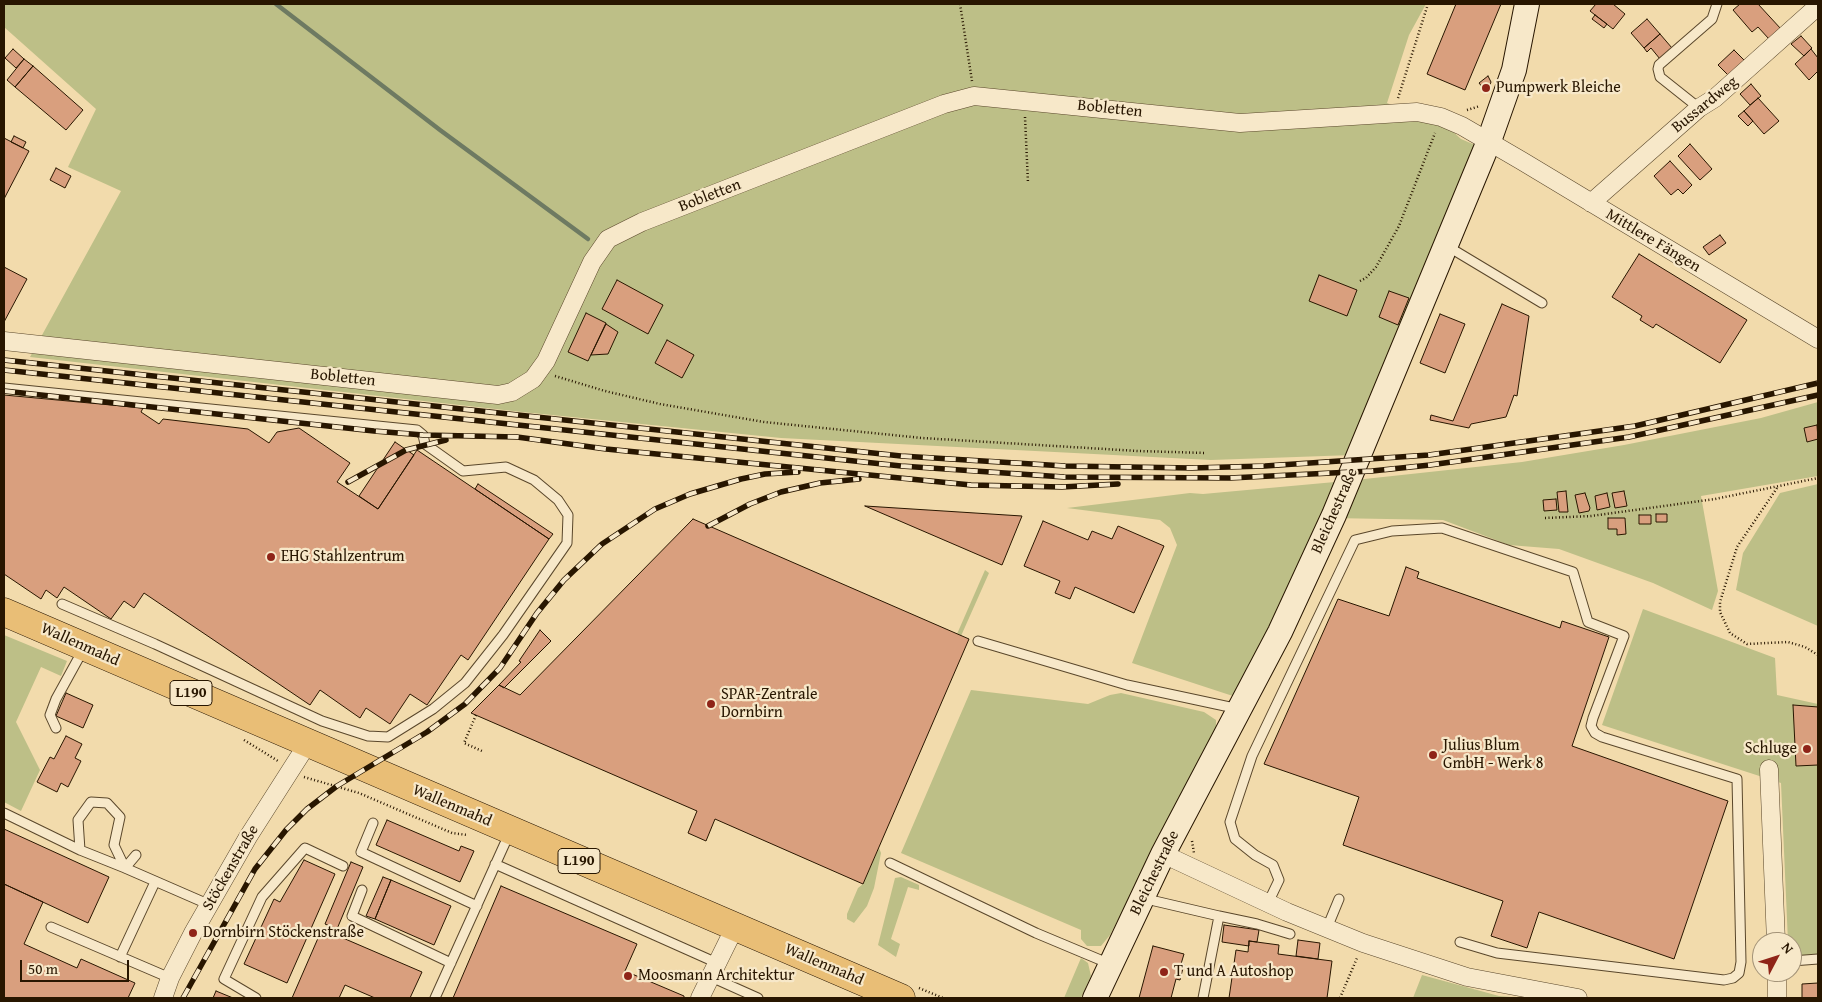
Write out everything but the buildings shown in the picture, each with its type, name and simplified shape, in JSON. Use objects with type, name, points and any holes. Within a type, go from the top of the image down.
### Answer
[{"type":"main road","name":"Bleichestraße","points":[[1095,998],[1163,854],[1280,632],[1334,515],[1489,141],[1514,70],[1527,4]]},
{"type":"main road","name":"Wallenmahd","points":[[4,612],[901,998]]},
{"type":"street","name":"Bussardweg","points":[[1591,203],[1699,108],[1715,98],[1818,6]]},
{"type":"street","name":"Bobletten","points":[[4,341],[498,394],[512,392],[533,379],[540,370],[546,361],[592,262],[608,239],[651,218],[944,104],[974,96],[1240,123],[1418,112],[1441,117],[1489,141]]},
{"type":"street","name":"Mittlere Fängen","points":[[1489,141],[1818,339]]},
{"type":"street","name":"Stöckenstraße","points":[[163,998],[170,978],[248,837],[308,743]]},
{"type":"street","points":[[1769,769],[1776,932]]},
{"type":"street","points":[[1163,854],[1268,903],[1363,943],[1467,977],[1578,998]]},
{"type":"street","points":[[700,998],[735,927]]},
{"type":"street","points":[[1777,982],[1777,998]]},
{"type":"lane","points":[[1699,108],[1660,77],[1658,70],[1659,65],[1712,19],[1717,4]]},
{"type":"lane","points":[[1447,246],[1542,303]]},
{"type":"lane","points":[[4,388],[418,430],[423,435],[425,444],[463,471],[506,467],[534,480],[558,500],[568,515],[567,543],[502,635],[465,683],[433,709],[388,736],[368,736],[322,721],[155,644],[62,604]]},
{"type":"lane","points":[[1268,903],[1279,880],[1273,865],[1255,855],[1235,840],[1230,822],[1252,756],[1355,540],[1392,531],[1442,528],[1573,572],[1588,622],[1624,636],[1593,718],[1591,726],[1596,733],[1602,737],[1737,779],[1741,962],[1739,972],[1733,978],[1724,980],[1497,953],[1460,942]]},
{"type":"lane","points":[[978,641],[1127,684],[1239,710]]},
{"type":"lane","points":[[56,728],[50,715],[56,699],[85,647]]},
{"type":"lane","points":[[80,850],[78,820],[91,802],[107,803],[120,816],[114,845],[125,868]]},
{"type":"lane","points":[[4,813],[80,850],[210,905]]},
{"type":"lane","points":[[373,823],[361,852],[477,906]]},
{"type":"lane","points":[[435,998],[511,831]]},
{"type":"lane","points":[[256,998],[224,979],[262,897],[305,848],[343,866]]},
{"type":"lane","points":[[125,868],[136,854]]},
{"type":"lane","points":[[890,863],[1027,929],[1110,964]]},
{"type":"lane","points":[[496,864],[714,970],[758,998]]},
{"type":"lane","points":[[120,957],[155,882]]},
{"type":"lane","points":[[362,890],[352,916],[451,963]]},
{"type":"lane","points":[[1142,898],[1257,924],[1290,934]]},
{"type":"lane","points":[[1327,928],[1339,899]]},
{"type":"lane","points":[[1203,998],[1219,916]]},
{"type":"lane","points":[[51,927],[170,978]]},
{"type":"lane","points":[[1802,960],[1818,959]]},
{"type":"path","points":[[960,4],[974,96]]},
{"type":"path","points":[[1393,113],[1428,4]]},
{"type":"path","points":[[1024,101],[1028,183]]},
{"type":"path","points":[[1465,110],[1480,107],[1487,101]]},
{"type":"path","points":[[1360,281],[1366,278],[1376,267],[1399,226],[1441,117]]},
{"type":"path","points":[[540,370],[605,391],[764,422],[922,438],[1206,453]]},
{"type":"path","points":[[1545,518],[1591,516],[1687,503],[1818,478]]},
{"type":"path","points":[[1778,487],[1738,547],[1720,602],[1720,612],[1730,633],[1747,644],[1796,643],[1818,654]]},
{"type":"path","points":[[476,716],[464,743],[482,751]]},
{"type":"path","points":[[305,777],[359,793],[452,833],[476,836]]},
{"type":"path","points":[[1340,998],[1363,943]]},
{"type":"green space","points":[[4,4],[1426,4],[1409,35],[1387,103],[1430,122],[1449,128],[1461,139],[1482,148],[1353,455],[1211,460],[781,438],[522,412],[30,357],[121,191],[68,167],[96,109],[4,27]]},
{"type":"green space","points":[[1818,402],[1818,476],[1701,496],[1718,591],[1712,610],[1653,583],[1559,549],[1509,545],[1443,520],[1331,518],[1239,698],[1132,663],[1177,545],[1170,528],[1160,520],[1067,508],[1190,493],[1203,494],[1346,481],[1522,462],[1624,445],[1761,418]]},
{"type":"green space","points":[[1818,484],[1818,626],[1736,590],[1743,553],[1780,493]]},
{"type":"green space","points":[[985,570],[989,573],[961,636],[957,634]]},
{"type":"green space","points":[[1643,609],[1775,658],[1777,695],[1818,704],[1818,956],[1802,957],[1802,932],[1788,932],[1781,783],[1602,725]]},
{"type":"green space","points":[[4,635],[67,661],[61,676],[41,667],[16,722],[40,770],[21,811],[4,802]]},
{"type":"green space","points":[[971,690],[1088,704],[1110,695],[1121,693],[1204,712],[1216,720],[1216,731],[1110,935],[1101,946],[1087,946],[1081,939],[1081,930],[901,853]]},
{"type":"green space","points":[[879,848],[881,853],[874,888],[867,906],[854,923],[847,919],[847,914]]},
{"type":"green space","points":[[901,877],[919,885],[919,890],[908,887],[891,939],[900,944],[896,957],[878,945],[895,878]]},
{"type":"green space","points":[[1081,958],[1088,963],[1091,976],[1081,998],[1064,998]]},
{"type":"green space","points":[[1422,975],[1499,996],[1523,998],[1413,998]]},
{"type":"waterway","points":[[276,4],[440,130],[588,239]]},
{"type":"railway","points":[[4,360],[901,456],[1065,466],[1192,468],[1265,466],[1429,455],[1635,426],[1818,383]]},
{"type":"railway","points":[[4,370],[901,466],[1064,477],[1230,478],[1372,471],[1430,465],[1629,437],[1818,395]]},
{"type":"railway","points":[[4,391],[374,431],[423,435],[517,437],[606,449],[971,485],[1062,487],[1118,484]]},
{"type":"railway","points":[[348,482],[406,450],[446,440]]},
{"type":"railway","points":[[183,998],[255,869],[286,830],[307,809],[337,786],[427,732],[465,704],[500,668],[537,613],[564,580],[602,544],[655,509],[690,494],[765,474],[798,472]]},
{"type":"railway","points":[[708,526],[750,504],[781,492],[820,483],[859,479]]},
{"type":"place","name":"Pumpwerk Bleiche","points":[[1486,88]]},
{"type":"place","name":"EHG Stahlzentrum","points":[[271,557]]},
{"type":"place","name":"SPAR-Zentrale Dornbirn","points":[[711,704]]},
{"type":"place","name":"Schluge","points":[[1807,749]]},
{"type":"place","name":"Julius Blum GmbH - Werk 8","points":[[1433,755]]},
{"type":"place","name":"Dornbirn Stöckenstraße","points":[[193,933]]},
{"type":"place","name":"T und A Autoshop","points":[[1164,972]]},
{"type":"place","name":"Moosmann Architektur","points":[[628,976]]}]
